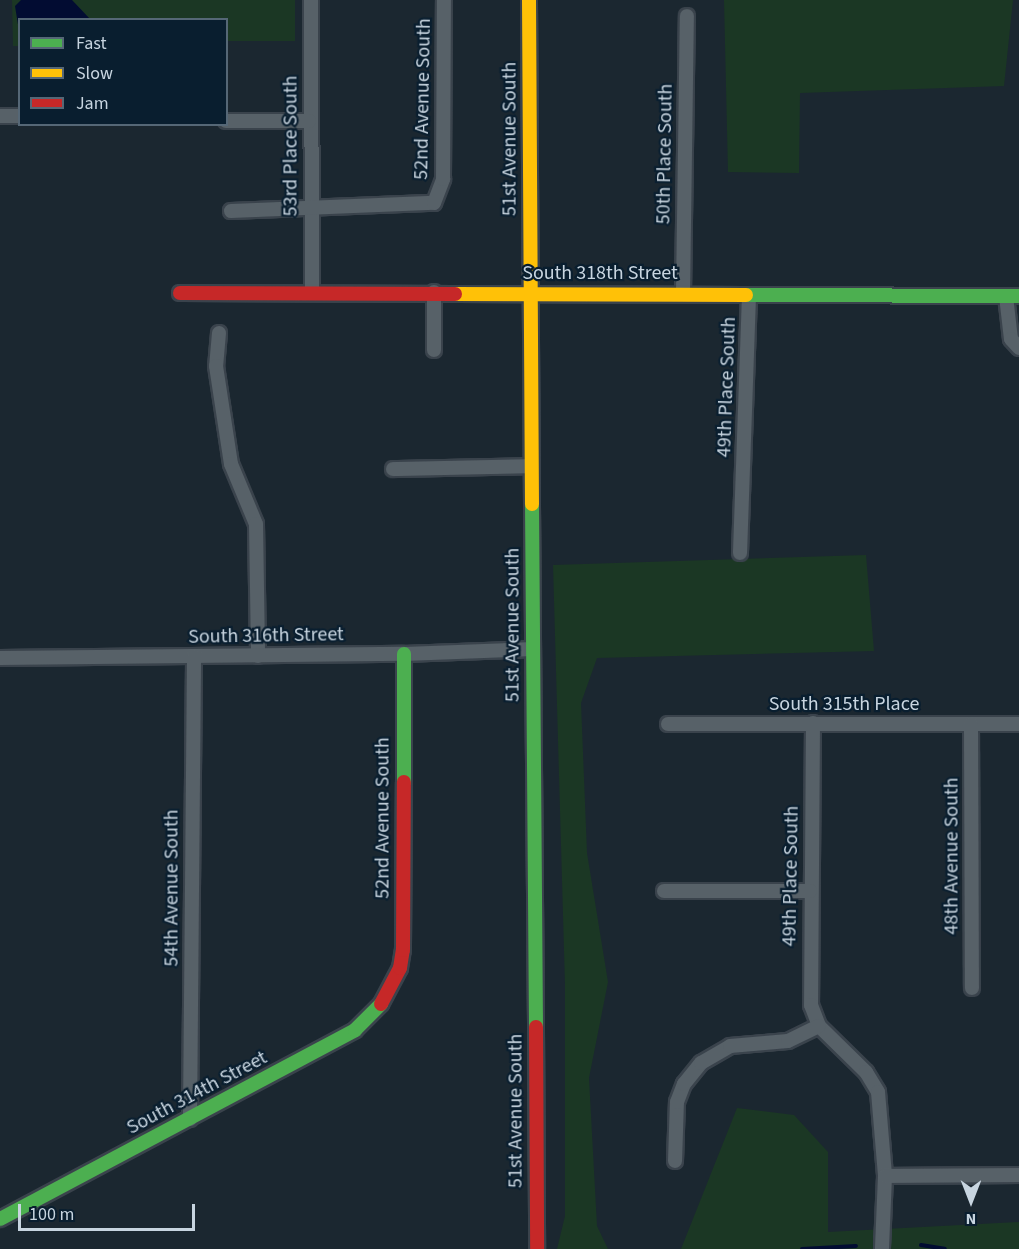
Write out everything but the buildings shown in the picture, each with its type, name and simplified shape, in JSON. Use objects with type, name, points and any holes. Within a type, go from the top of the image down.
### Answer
[{"type":"street","name":"53rd Place South","points":[[311,0],[309,121],[312,292]]},
{"type":"street","name":"52nd Avenue South","points":[[311,209],[426,206],[439,198],[443,179],[444,0]]},
{"type":"street","name":"51st Avenue South","points":[[529,0],[537,1249]]},
{"type":"street","name":"50th Place South","points":[[682,293],[687,16]]},
{"type":"street","points":[[0,116],[18,116]]},
{"type":"street","points":[[228,121],[309,121]]},
{"type":"street","points":[[231,211],[311,209]]},
{"type":"street","points":[[434,292],[434,350]]},
{"type":"street","name":"South 318th Street","points":[[180,293],[530,292],[1012,296]]},
{"type":"street","name":"49th Place South","points":[[740,553],[749,295]]},
{"type":"street","points":[[1012,296],[1011,339],[1019,348]]},
{"type":"street","points":[[219,333],[216,366],[231,464],[256,524],[258,656]]},
{"type":"street","points":[[393,469],[531,466]]},
{"type":"street","name":"South 316th Street","points":[[0,658],[404,654],[533,649]]},
{"type":"street","name":"52nd Avenue South","points":[[395,981],[403,950],[404,654]]},
{"type":"street","name":"54th Avenue South","points":[[190,1119],[194,656]]},
{"type":"street","name":"49th Place South","points":[[813,723],[810,891],[811,1005],[819,1026]]},
{"type":"street","name":"South 315th Place","points":[[668,724],[1019,724]]},
{"type":"street","name":"48th Avenue South","points":[[971,724],[972,988]]},
{"type":"street","points":[[664,891],[810,891]]},
{"type":"street","name":"South 314th Street","points":[[0,1219],[355,1030],[382,1004],[395,981]]},
{"type":"street","points":[[675,1161],[676,1102],[684,1084],[701,1063],[730,1046],[788,1041],[819,1026],[866,1072],[878,1092],[885,1176],[882,1249]]},
{"type":"street","points":[[885,1176],[1019,1175]]},
{"type":"green space","points":[[12,0],[295,0],[295,41],[228,41],[228,18],[18,18],[18,46],[13,46]]},
{"type":"green space","points":[[724,0],[1013,0],[1004,86],[800,93],[799,173],[728,172]]},
{"type":"green space","points":[[866,555],[874,651],[597,658],[581,703],[587,853],[608,982],[589,1078],[597,1226],[608,1249],[557,1249],[565,1216],[565,985],[553,565]]},
{"type":"green space","points":[[737,1108],[794,1115],[828,1152],[828,1232],[1019,1222],[1019,1249],[681,1249]]},
{"type":"water","points":[[21,0],[72,0],[89,18],[18,18],[18,25],[15,6]]},
{"type":"waterway","points":[[921,1245],[945,1249]]},
{"type":"waterway","points":[[802,1249],[856,1246]]},
{"type":"traffic: fast","points":[[746,295],[1019,296]]},
{"type":"traffic: fast","points":[[532,504],[536,1027]]},
{"type":"traffic: fast","points":[[404,654],[404,782]]},
{"type":"traffic: fast","points":[[0,1219],[355,1030],[381,1004]]},
{"type":"traffic: slow","points":[[529,0],[532,504]]},
{"type":"traffic: slow","points":[[455,294],[746,295]]},
{"type":"traffic: jam","points":[[180,293],[455,294]]},
{"type":"traffic: jam","points":[[381,1004],[400,968],[403,950],[404,782]]},
{"type":"traffic: jam","points":[[536,1027],[537,1249]]}]
